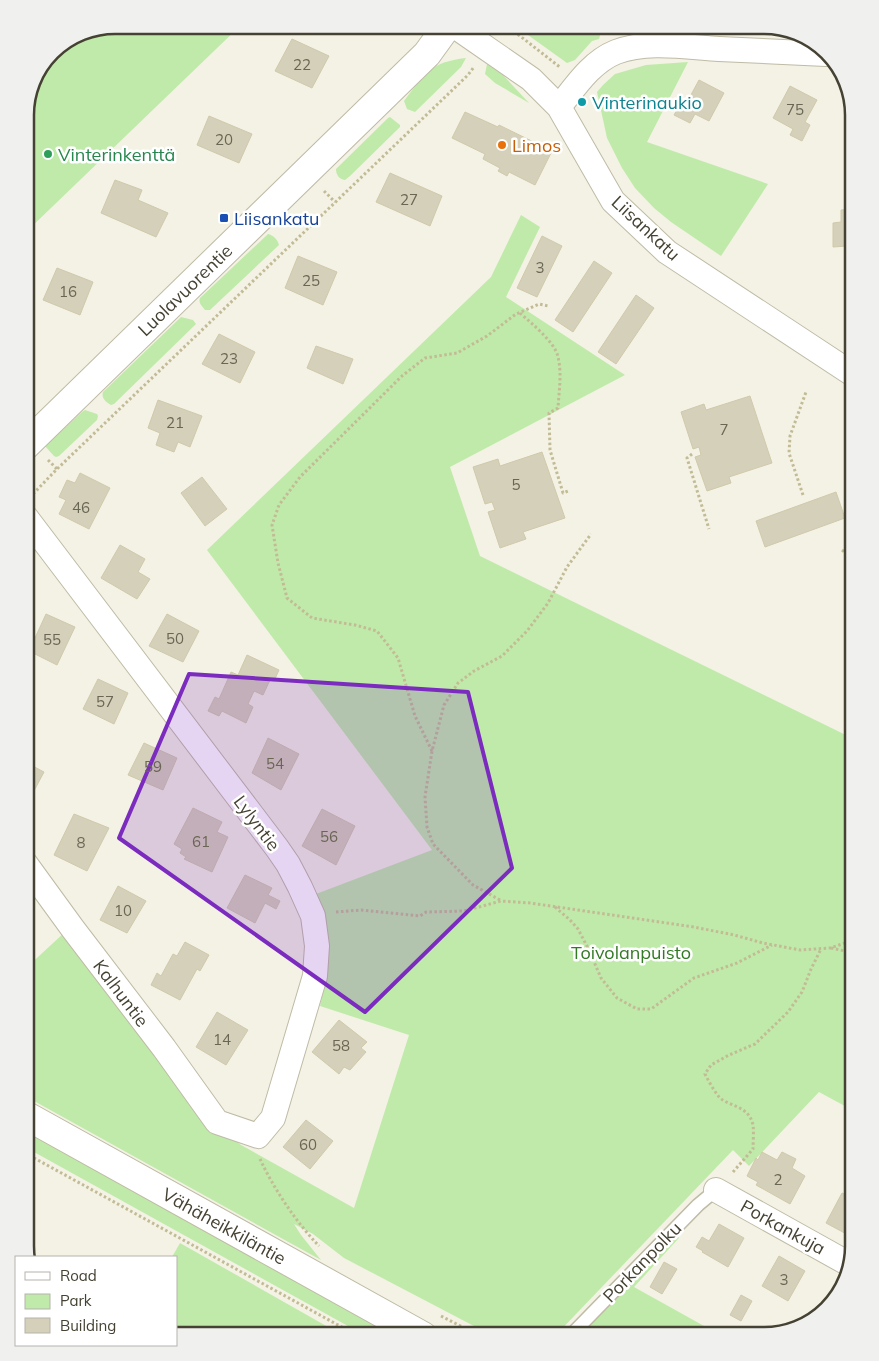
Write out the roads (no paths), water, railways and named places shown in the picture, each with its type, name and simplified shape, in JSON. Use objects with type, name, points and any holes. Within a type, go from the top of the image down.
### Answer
[{"type":"street","name":"Luolavuorentie","points":[[34,437],[427,54],[441,34]]},
{"type":"street","name":"Liisankatu","points":[[467,34],[531,79],[559,107],[613,201],[666,252],[845,369]]},
{"type":"street","points":[[559,107],[589,70],[616,52],[632,48],[666,45],[816,53]]},
{"type":"street","name":"Lylyntie","points":[[34,514],[282,856],[314,916],[317,946],[315,976],[273,1118],[258,1136],[217,1122]]},
{"type":"street","name":"Kalhuntie","points":[[34,875],[164,1048],[217,1122]]},
{"type":"street","name":"Vähäheikkiläntie","points":[[34,1120],[407,1327]]},
{"type":"street","name":"Porkankuja","points":[[716,1190],[844,1261]]},
{"type":"lane","name":"Porkanpolku","points":[[579,1327],[698,1205],[716,1190]]},
{"type":"place","name":"Vinterinaukio","points":[[582,102]]},
{"type":"place","name":"Limos","points":[[502,145]]},
{"type":"place","name":"Vinterinkenttä","points":[[48,154]]},
{"type":"place","name":"Liisankatu","points":[[224,218]]},
{"type":"park label","name":"Toivolanpuisto","points":[[631,952]]}]
